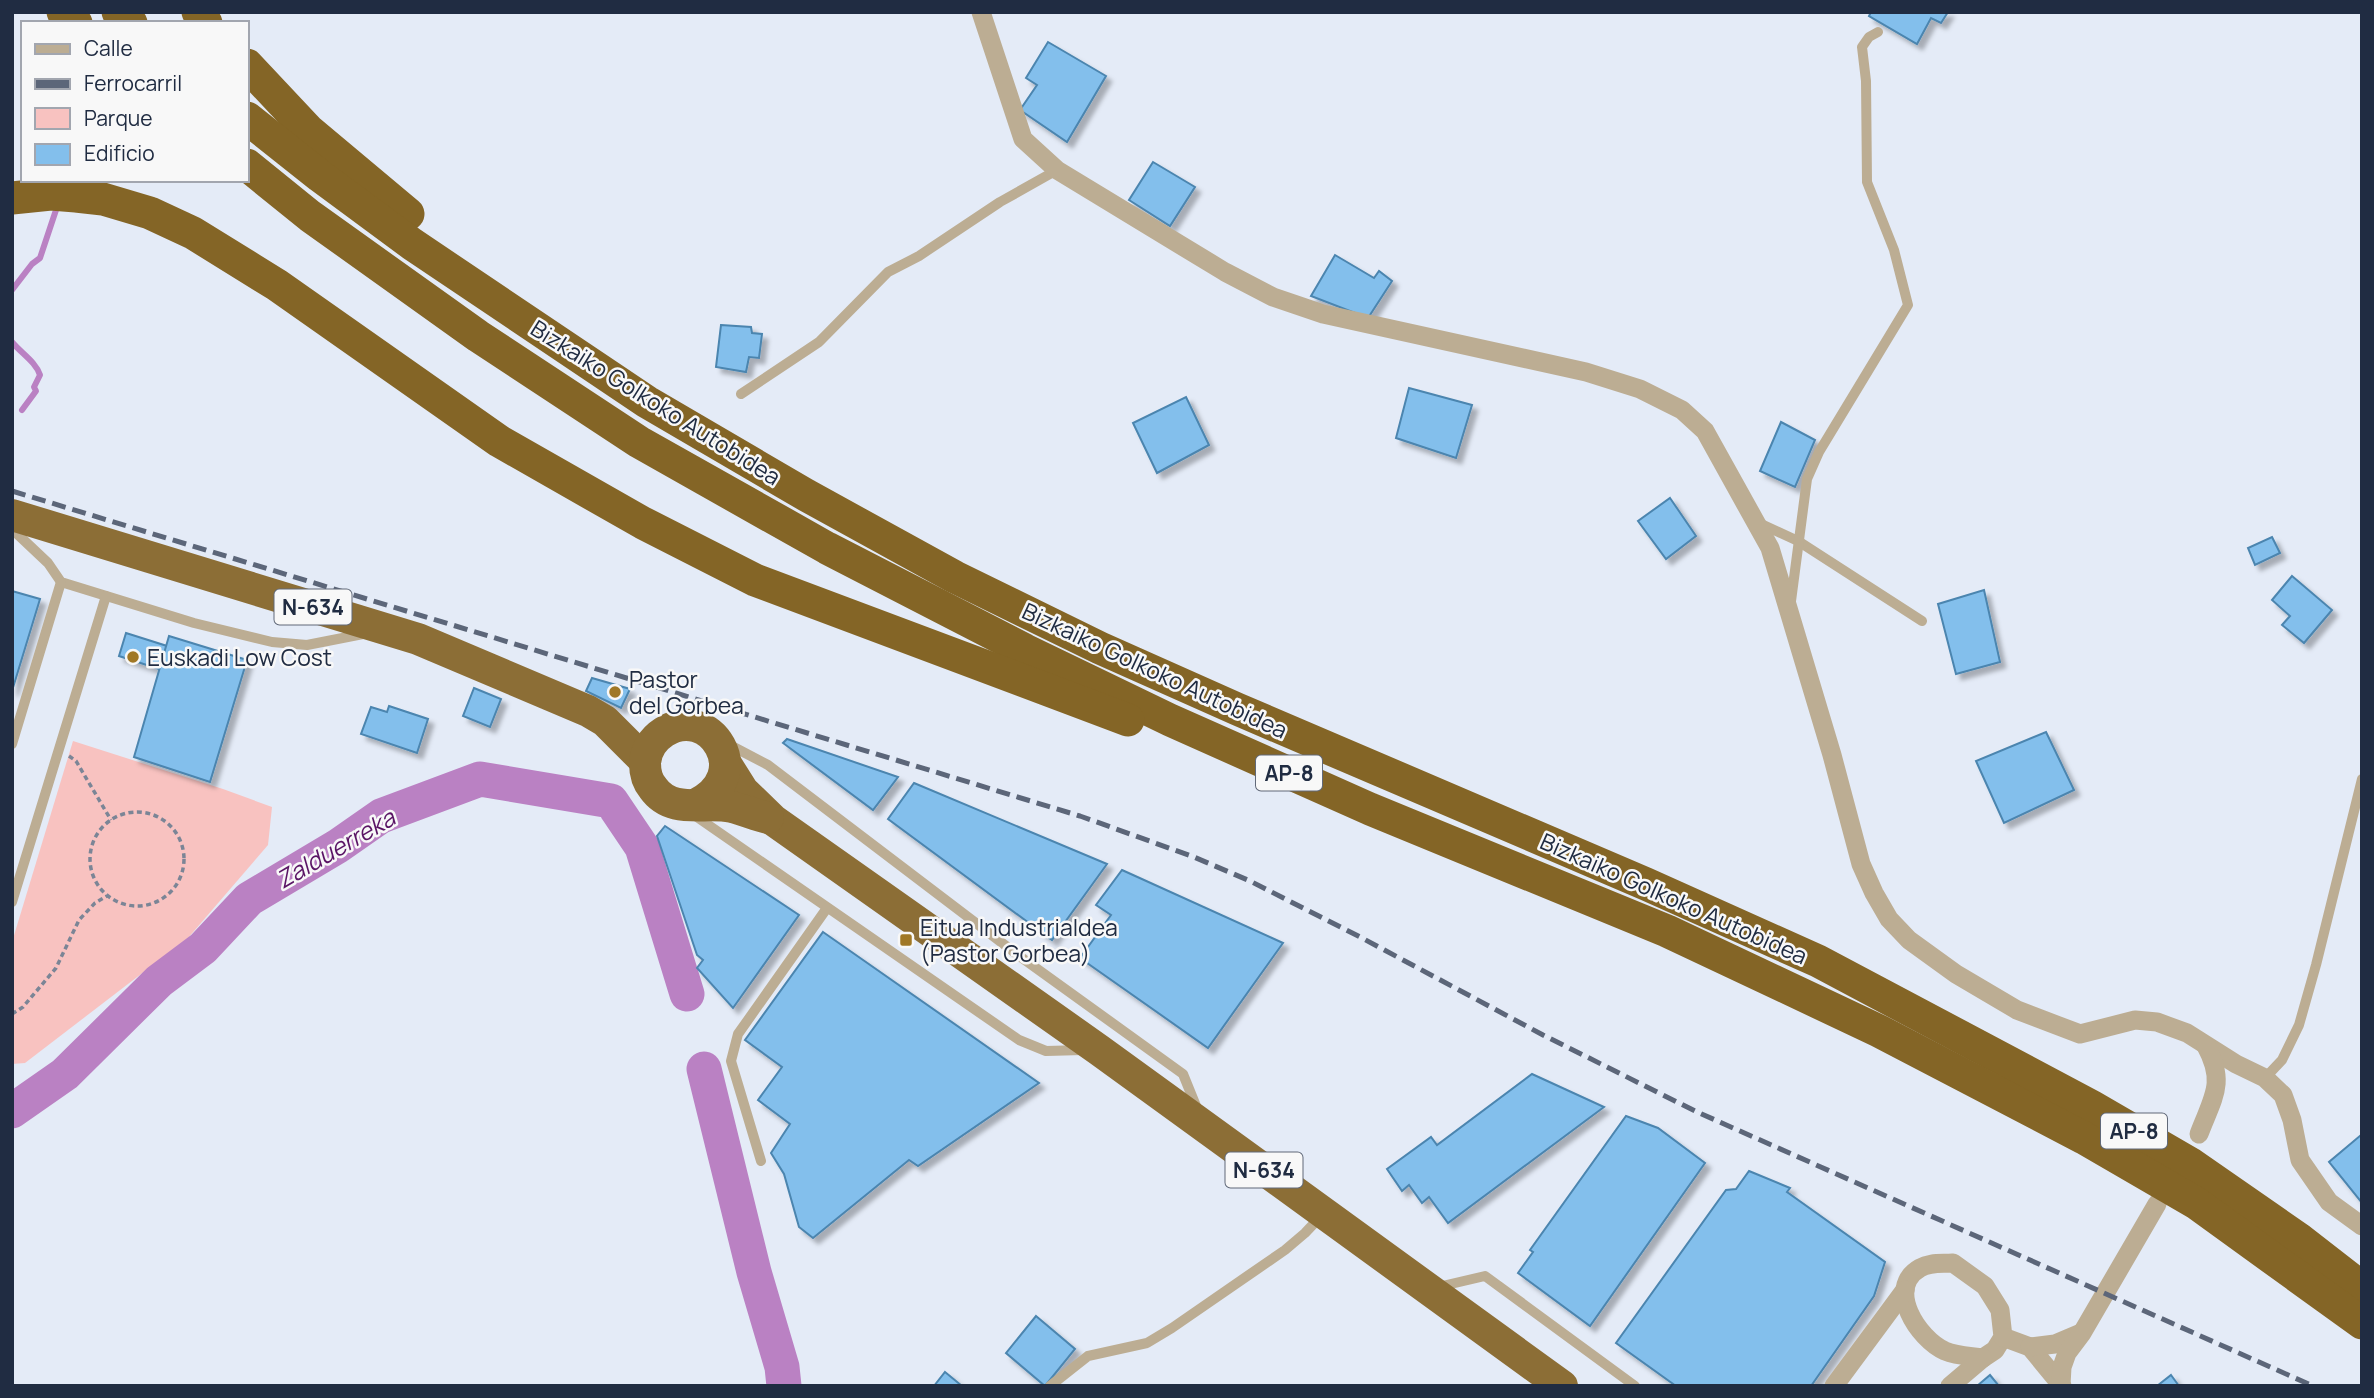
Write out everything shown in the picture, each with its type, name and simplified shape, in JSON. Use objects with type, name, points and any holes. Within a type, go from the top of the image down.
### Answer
[{"type":"highway","points":[[248,66],[309,131],[437,238],[510,309]]},
{"type":"highway","name":"Bizkaiko Golkoko Autobidea","points":[[248,119],[412,244],[647,402],[806,495],[967,583],[1100,648],[1818,961],[2091,1106],[2191,1164],[2299,1239],[2362,1287]]},
{"type":"highway","name":"Bizkaiko Golkoko Autobidea","points":[[248,166],[310,216],[478,336],[639,442],[827,548],[1170,720],[1370,809],[1667,931],[1879,1031],[2084,1139],[2196,1203],[2362,1323]]},
{"type":"highway","points":[[12,198],[51,194],[103,199],[150,213],[193,233],[276,285],[499,441],[643,523],[755,580],[1370,809]]},
{"type":"highway","name":"N-634","points":[[12,515],[418,639],[588,711],[605,722],[645,761],[650,785],[668,802],[731,807],[773,820]]},
{"type":"highway","name":"N-634","points":[[605,722],[639,729],[691,726],[711,735],[724,753],[726,764],[743,791],[773,820],[1098,1050],[1562,1386]]},
{"type":"highway","points":[[645,761],[653,742],[669,729]]},
{"type":"highway","points":[[687,805],[708,799],[718,790],[724,778],[726,764]]},
{"type":"street","points":[[981,12],[1023,139],[1057,170],[1225,272],[1273,297],[1323,314],[1586,372],[1640,389],[1682,410],[1705,431],[1770,548],[1861,864],[1889,919],[1909,940],[1956,974],[2017,1010],[2080,1034],[2135,1020],[2157,1021],[2187,1033],[2265,1078],[2283,1095],[2292,1120],[2300,1160],[2329,1202],[2362,1226]]},
{"type":"street","points":[[2199,1134],[2218,1082],[2216,1063],[2206,1045]]},
{"type":"street","points":[[2218,1082],[2237,1077],[2265,1078]]},
{"type":"street","points":[[2062,1385],[2062,1367],[2067,1353],[2082,1333],[2157,1204]]},
{"type":"street","points":[[1834,1386],[1919,1268],[1931,1264],[1953,1263],[1985,1286],[2000,1310],[2003,1337],[1995,1350],[1950,1386]]},
{"type":"street","points":[[1905,1290],[1908,1311],[1930,1341],[1943,1350],[1983,1358]]},
{"type":"street","points":[[2003,1337],[2030,1347],[2055,1343],[2082,1333]]},
{"type":"street","points":[[2030,1347],[2062,1385]]},
{"type":"lane","points":[[1790,612],[1807,479],[1819,452],[1908,305],[1894,250],[1867,182],[1866,81],[1862,47],[1869,37],[1878,32]]},
{"type":"lane","points":[[741,394],[819,342],[888,272],[919,256],[1000,202],[1057,170]]},
{"type":"lane","points":[[1755,522],[1798,541],[1922,621]]},
{"type":"lane","points":[[12,529],[48,563],[61,582],[194,623],[272,642],[307,645],[385,629]]},
{"type":"lane","points":[[12,744],[61,582]]},
{"type":"lane","points":[[12,902],[106,596]]},
{"type":"lane","points":[[711,735],[768,765],[1018,955],[1183,1074],[1205,1127]]},
{"type":"lane","points":[[2265,1078],[2282,1060],[2299,1025],[2362,779]]},
{"type":"lane","points":[[687,805],[828,908],[1019,1040],[1046,1051],[1098,1050]]},
{"type":"lane","points":[[761,1161],[731,1061],[738,1034],[828,908]]},
{"type":"lane","points":[[1050,1386],[1088,1356],[1147,1343],[1172,1328],[1285,1250],[1306,1233],[1324,1213]]},
{"type":"lane","points":[[1429,1289],[1485,1276],[1635,1386]]},
{"type":"path","points":[[60,748],[76,761],[111,820]]},
{"type":"path","points":[[133,811],[149,813],[164,819],[179,837],[185,859],[182,874],[175,888],[164,898],[150,905],[135,907],[120,904],[107,896],[96,884],[90,869],[90,852],[94,837],[104,824],[111,820],[133,811]]},
{"type":"path","points":[[12,1014],[23,1007],[56,968],[79,920],[95,903],[107,896]]},
{"type":"green space","points":[[73,741],[272,807],[268,845],[188,938],[25,1063],[12,1064],[12,942]]},
{"type":"building","points":[[1871,12],[1948,12],[1941,23],[1931,18],[1917,44],[1869,16]]},
{"type":"building","points":[[1048,42],[1106,76],[1067,142],[1020,110],[1037,85],[1026,78]]},
{"type":"building","points":[[1153,162],[1195,187],[1170,226],[1129,200]]},
{"type":"building","points":[[1335,255],[1374,278],[1379,271],[1392,281],[1368,318],[1311,296]]},
{"type":"building","points":[[721,325],[751,327],[752,333],[762,334],[759,358],[749,357],[746,372],[716,367]]},
{"type":"building","points":[[1409,388],[1472,405],[1456,458],[1396,438]]},
{"type":"building","points":[[1186,397],[1209,445],[1157,473],[1133,423]]},
{"type":"building","points":[[1781,422],[1815,440],[1795,487],[1760,471]]},
{"type":"building","points":[[1670,498],[1696,536],[1666,559],[1638,521]]},
{"type":"building","points":[[2272,537],[2280,553],[2255,565],[2248,548]]},
{"type":"building","points":[[2292,576],[2332,610],[2304,643],[2282,625],[2290,616],[2272,600]]},
{"type":"building","points":[[1984,590],[2000,662],[1956,674],[1938,604]]},
{"type":"building","points":[[12,591],[40,599],[12,691]]},
{"type":"building","points":[[126,633],[167,646],[159,669],[119,656]]},
{"type":"building","points":[[169,636],[247,660],[210,782],[134,757]]},
{"type":"building","points":[[592,678],[630,689],[621,708],[586,691]]},
{"type":"building","points":[[474,688],[501,699],[490,727],[463,716]]},
{"type":"building","points":[[389,706],[428,719],[417,753],[361,734],[371,707],[387,712]]},
{"type":"building","points":[[2046,732],[2074,790],[2004,823],[1976,761]]},
{"type":"building","points":[[787,739],[898,777],[873,810],[783,743]]},
{"type":"building","points":[[914,783],[1107,864],[1052,940],[888,819]]},
{"type":"building","points":[[665,826],[799,915],[733,1008],[697,968],[703,960],[697,955],[657,836]]},
{"type":"building","points":[[1122,870],[1283,943],[1208,1048],[1080,958],[1111,915],[1096,905]]},
{"type":"building","points":[[823,932],[1039,1083],[918,1166],[909,1160],[813,1238],[799,1227],[784,1174],[771,1153],[790,1124],[758,1100],[782,1067],[745,1040]]},
{"type":"building","points":[[1532,1074],[1604,1107],[1448,1223],[1429,1197],[1422,1203],[1409,1185],[1402,1191],[1387,1169],[1431,1137],[1437,1145]]},
{"type":"building","points":[[1626,1116],[1658,1128],[1705,1163],[1590,1326],[1518,1273],[1533,1252],[1530,1250]]},
{"type":"building","points":[[2362,1136],[2362,1203],[2329,1162]]},
{"type":"building","points":[[1749,1171],[1790,1188],[1787,1192],[1885,1262],[1874,1296],[1811,1386],[1676,1386],[1616,1343],[1726,1190],[1736,1189]]},
{"type":"building","points":[[1036,1316],[1075,1349],[1045,1386],[1006,1353]]},
{"type":"building","points":[[945,1372],[962,1386],[934,1386]]},
{"type":"building","points":[[1990,1375],[1999,1386],[1977,1386]]},
{"type":"building","points":[[2171,1375],[2179,1386],[2157,1386]]},
{"type":"waterway","points":[[12,290],[40,258],[56,210]]},
{"type":"waterway","points":[[12,342],[32,362],[40,375],[34,387],[36,391],[22,410]]},
{"type":"waterway","name":"Zalduerreka","points":[[12,1111],[65,1074],[159,981],[203,948],[249,899],[338,846],[381,816],[480,779],[611,801],[642,847],[687,994]]},
{"type":"waterway","points":[[704,1069],[754,1272],[782,1367],[784,1386]]},
{"type":"railway","points":[[12,491],[1080,816],[1194,857],[1250,881],[1543,1035],[1695,1111],[2313,1386]]},
{"type":"place","name":"Euskadi Low Cost","points":[[133,657]]},
{"type":"place","name":"Pastor del Gorbea","points":[[615,692]]},
{"type":"place","name":"Eitua Industrialdea (Pastor Gorbea)","points":[[906,940]]}]
